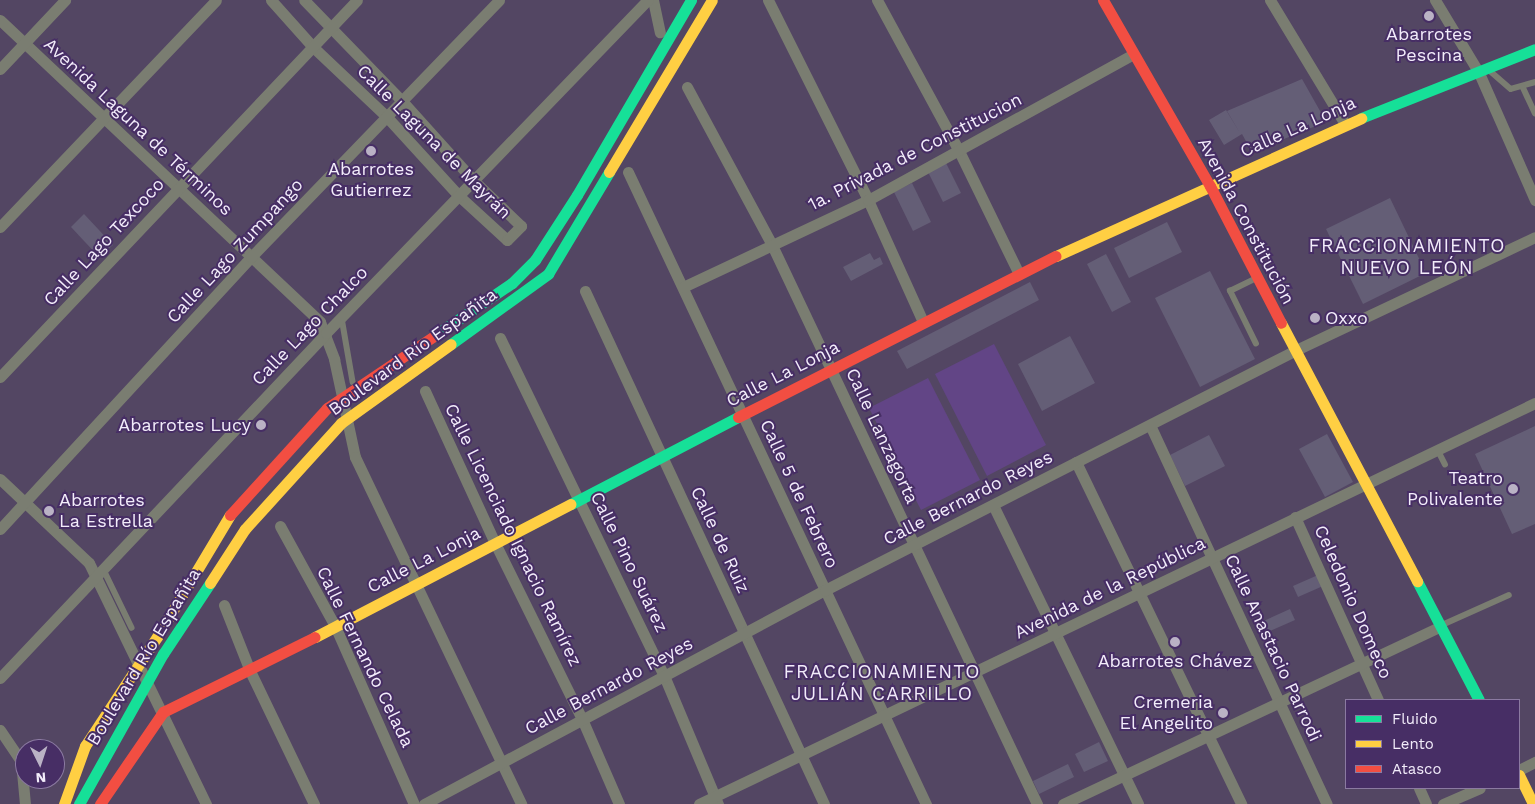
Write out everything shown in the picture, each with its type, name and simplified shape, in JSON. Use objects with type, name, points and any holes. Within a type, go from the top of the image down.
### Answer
[{"type":"main road","name":"Boulevard Río Españita","points":[[64,804],[85,746],[157,637],[229,516],[327,408],[512,282],[535,260],[577,196],[692,0]]},
{"type":"main road","name":"Boulevard Río Españita","points":[[79,804],[163,654],[245,528],[341,423],[548,274],[712,0]]},
{"type":"main road","name":"Avenida Constitución","points":[[1103,0],[1210,186],[1478,699]]},
{"type":"main road","name":"Calle La Lonja","points":[[161,709],[250,671],[579,498],[1019,274],[1345,124],[1484,71],[1535,49]]},
{"type":"main road","points":[[100,804],[161,709]]},
{"type":"main road","points":[[53,804],[70,759],[85,746]]},
{"type":"main road","points":[[1520,777],[1533,804]]},
{"type":"street","points":[[0,69],[65,0]]},
{"type":"street","points":[[0,227],[216,0]]},
{"type":"street","name":"Calle Laguna de Mayrán","points":[[271,0],[313,47],[386,116],[459,196],[507,240],[521,226],[474,181],[401,100],[330,29],[304,0]]},
{"type":"street","name":"Calle Lago Texcoco","points":[[0,377],[357,0]]},
{"type":"street","name":"Calle Lago Zumpango","points":[[0,529],[26,504],[251,257],[499,0]]},
{"type":"street","name":"Calle Lago Chalco","points":[[0,678],[342,316],[648,0]]},
{"type":"street","points":[[653,0],[660,32]]},
{"type":"street","points":[[768,0],[868,200],[923,322]]},
{"type":"street","points":[[877,0],[959,151],[1019,274]]},
{"type":"street","points":[[1270,0],[1345,124]]},
{"type":"street","points":[[1435,0],[1484,71],[1535,200]]},
{"type":"street","name":"Avenida Laguna de Términos","points":[[0,20],[320,322],[326,333],[334,359],[348,436],[355,457],[418,583],[521,804]]},
{"type":"street","name":"1a. Privada de Constitucion","points":[[683,287],[868,200],[1134,54]]},
{"type":"street","name":"Calle Lanzagorta","points":[[687,87],[771,244],[1037,804]]},
{"type":"street","name":"Calle 5 de Febrero","points":[[628,172],[926,804]]},
{"type":"street","name":"Calle Bernardo Reyes","points":[[424,804],[582,719],[665,678],[744,632],[825,590],[1296,350],[1535,237]]},
{"type":"street","name":"Calle de Ruiz","points":[[585,291],[824,804]]},
{"type":"street","name":"Calle Pino Suárez","points":[[500,338],[665,678],[716,800]]},
{"type":"street","name":"Calle Licenciado Ignacio Ramírez","points":[[425,391],[495,543],[582,719],[619,804]]},
{"type":"street","name":"Avenida de la República","points":[[699,804],[716,800],[801,755],[1535,403]]},
{"type":"street","name":"Calle Anastacio Parrodi","points":[[1150,425],[1327,804]]},
{"type":"street","points":[[1076,462],[1141,592],[1241,804]]},
{"type":"street","points":[[0,479],[100,574],[102,593],[161,709],[206,804]]},
{"type":"street","points":[[993,505],[1138,804]]},
{"type":"street","name":"Celedonio Domeco","points":[[1296,517],[1378,699]]},
{"type":"street","name":"Calle Fernando Celada","points":[[280,526],[334,626],[414,804]]},
{"type":"street","points":[[224,605],[250,671],[314,804]]},
{"type":"street","points":[[1063,804],[1439,626]]},
{"type":"street","points":[[0,730],[21,761],[25,804]]},
{"type":"street","points":[[1520,770],[1535,762]]},
{"type":"street","points":[[1419,789],[1426,804]]},
{"type":"street","points":[[1443,804],[1478,789]]},
{"type":"lane","points":[[1484,71],[1511,88],[1523,87],[1535,82]]},
{"type":"lane","points":[[1523,87],[1535,113]]},
{"type":"lane","points":[[1256,344],[1230,291],[1257,278]]},
{"type":"lane","points":[[342,316],[353,382]]},
{"type":"lane","points":[[1438,450],[1445,464]]},
{"type":"lane","points":[[100,574],[132,628]]},
{"type":"lane","points":[[1439,626],[1509,595]]},
{"type":"shaded area","points":[[994,344],[1046,445],[987,476],[935,374]]},
{"type":"shaded area","points":[[928,378],[980,480],[921,510],[869,408]]},
{"type":"building","points":[[1302,79],[1324,118],[1323,123],[1252,152],[1242,134],[1224,145],[1209,120],[1226,110],[1240,133],[1227,111]]},
{"type":"building","points":[[946,163],[961,193],[943,202],[928,172]]},
{"type":"building","points":[[912,183],[931,222],[913,231],[894,192]]},
{"type":"building","points":[[1390,198],[1426,273],[1363,304],[1326,229]]},
{"type":"building","points":[[84,214],[113,245],[99,257],[71,227]]},
{"type":"building","points":[[1167,222],[1182,252],[1129,278],[1114,248]]},
{"type":"building","points":[[870,253],[874,260],[880,257],[883,264],[851,281],[843,267]]},
{"type":"building","points":[[1106,254],[1131,302],[1112,312],[1087,264]]},
{"type":"building","points":[[1210,271],[1255,359],[1200,387],[1155,298]]},
{"type":"building","points":[[1030,282],[1039,300],[907,369],[897,351]]},
{"type":"building","points":[[1070,336],[1095,383],[1042,411],[1018,364]]},
{"type":"building","name":"Teatro Polivalente","points":[[1535,426],[1535,524],[1512,534],[1475,454]]},
{"type":"building","points":[[1327,434],[1353,482],[1325,497],[1299,449]]},
{"type":"building","points":[[1209,435],[1225,466],[1185,486],[1170,455]]},
{"type":"building","points":[[1318,575],[1323,586],[1298,597],[1293,586]]},
{"type":"building","points":[[1290,609],[1295,620],[1263,634],[1259,623]]},
{"type":"building","points":[[1099,742],[1108,761],[1084,772],[1075,754]]},
{"type":"building","points":[[1068,764],[1074,777],[1039,794],[1033,781]]},
{"type":"traffic: fast","points":[[434,336],[512,283],[535,260],[577,195],[691,0]]},
{"type":"traffic: fast","points":[[1361,118],[1535,49]]},
{"type":"traffic: fast","points":[[451,344],[548,274],[609,172]]},
{"type":"traffic: fast","points":[[571,504],[738,417]]},
{"type":"traffic: fast","points":[[1417,581],[1478,699]]},
{"type":"traffic: fast","points":[[79,804],[163,654],[210,583]]},
{"type":"traffic: slow","points":[[609,172],[712,0]]},
{"type":"traffic: slow","points":[[1056,256],[1361,118]]},
{"type":"traffic: slow","points":[[1281,323],[1417,581]]},
{"type":"traffic: slow","points":[[210,583],[245,529],[341,423],[451,344]]},
{"type":"traffic: slow","points":[[315,637],[571,504]]},
{"type":"traffic: slow","points":[[64,804],[85,746],[157,637],[230,515]]},
{"type":"traffic: slow","points":[[1520,777],[1533,804]]},
{"type":"traffic: jam","points":[[1103,0],[1210,186],[1281,323]]},
{"type":"traffic: jam","points":[[738,417],[1056,256]]},
{"type":"traffic: jam","points":[[230,515],[327,408],[434,336]]},
{"type":"traffic: jam","points":[[100,804],[163,712],[315,637]]},
{"type":"place","name":"Abarrotes Pescina","points":[[1429,16]]},
{"type":"place","name":"Abarrotes Gutierrez","points":[[371,151]]},
{"type":"place","name":"Oxxo","points":[[1315,318]]},
{"type":"place","name":"Abarrotes Lucy","points":[[261,425]]},
{"type":"place","name":"Teatro Polivalente","points":[[1513,489]]},
{"type":"place","name":"Abarrotes La Estrella","points":[[49,511]]},
{"type":"place","name":"Abarrotes Chávez","points":[[1175,642]]},
{"type":"place","name":"Cremeria El Angelito","points":[[1223,713]]},
{"type":"district","name":"FRACCIONAMIENTO NUEVO LEÓN","points":[[1407,257]]},
{"type":"district","name":"FRACCIONAMIENTO JULIÁN CARRILLO","points":[[882,683]]}]
